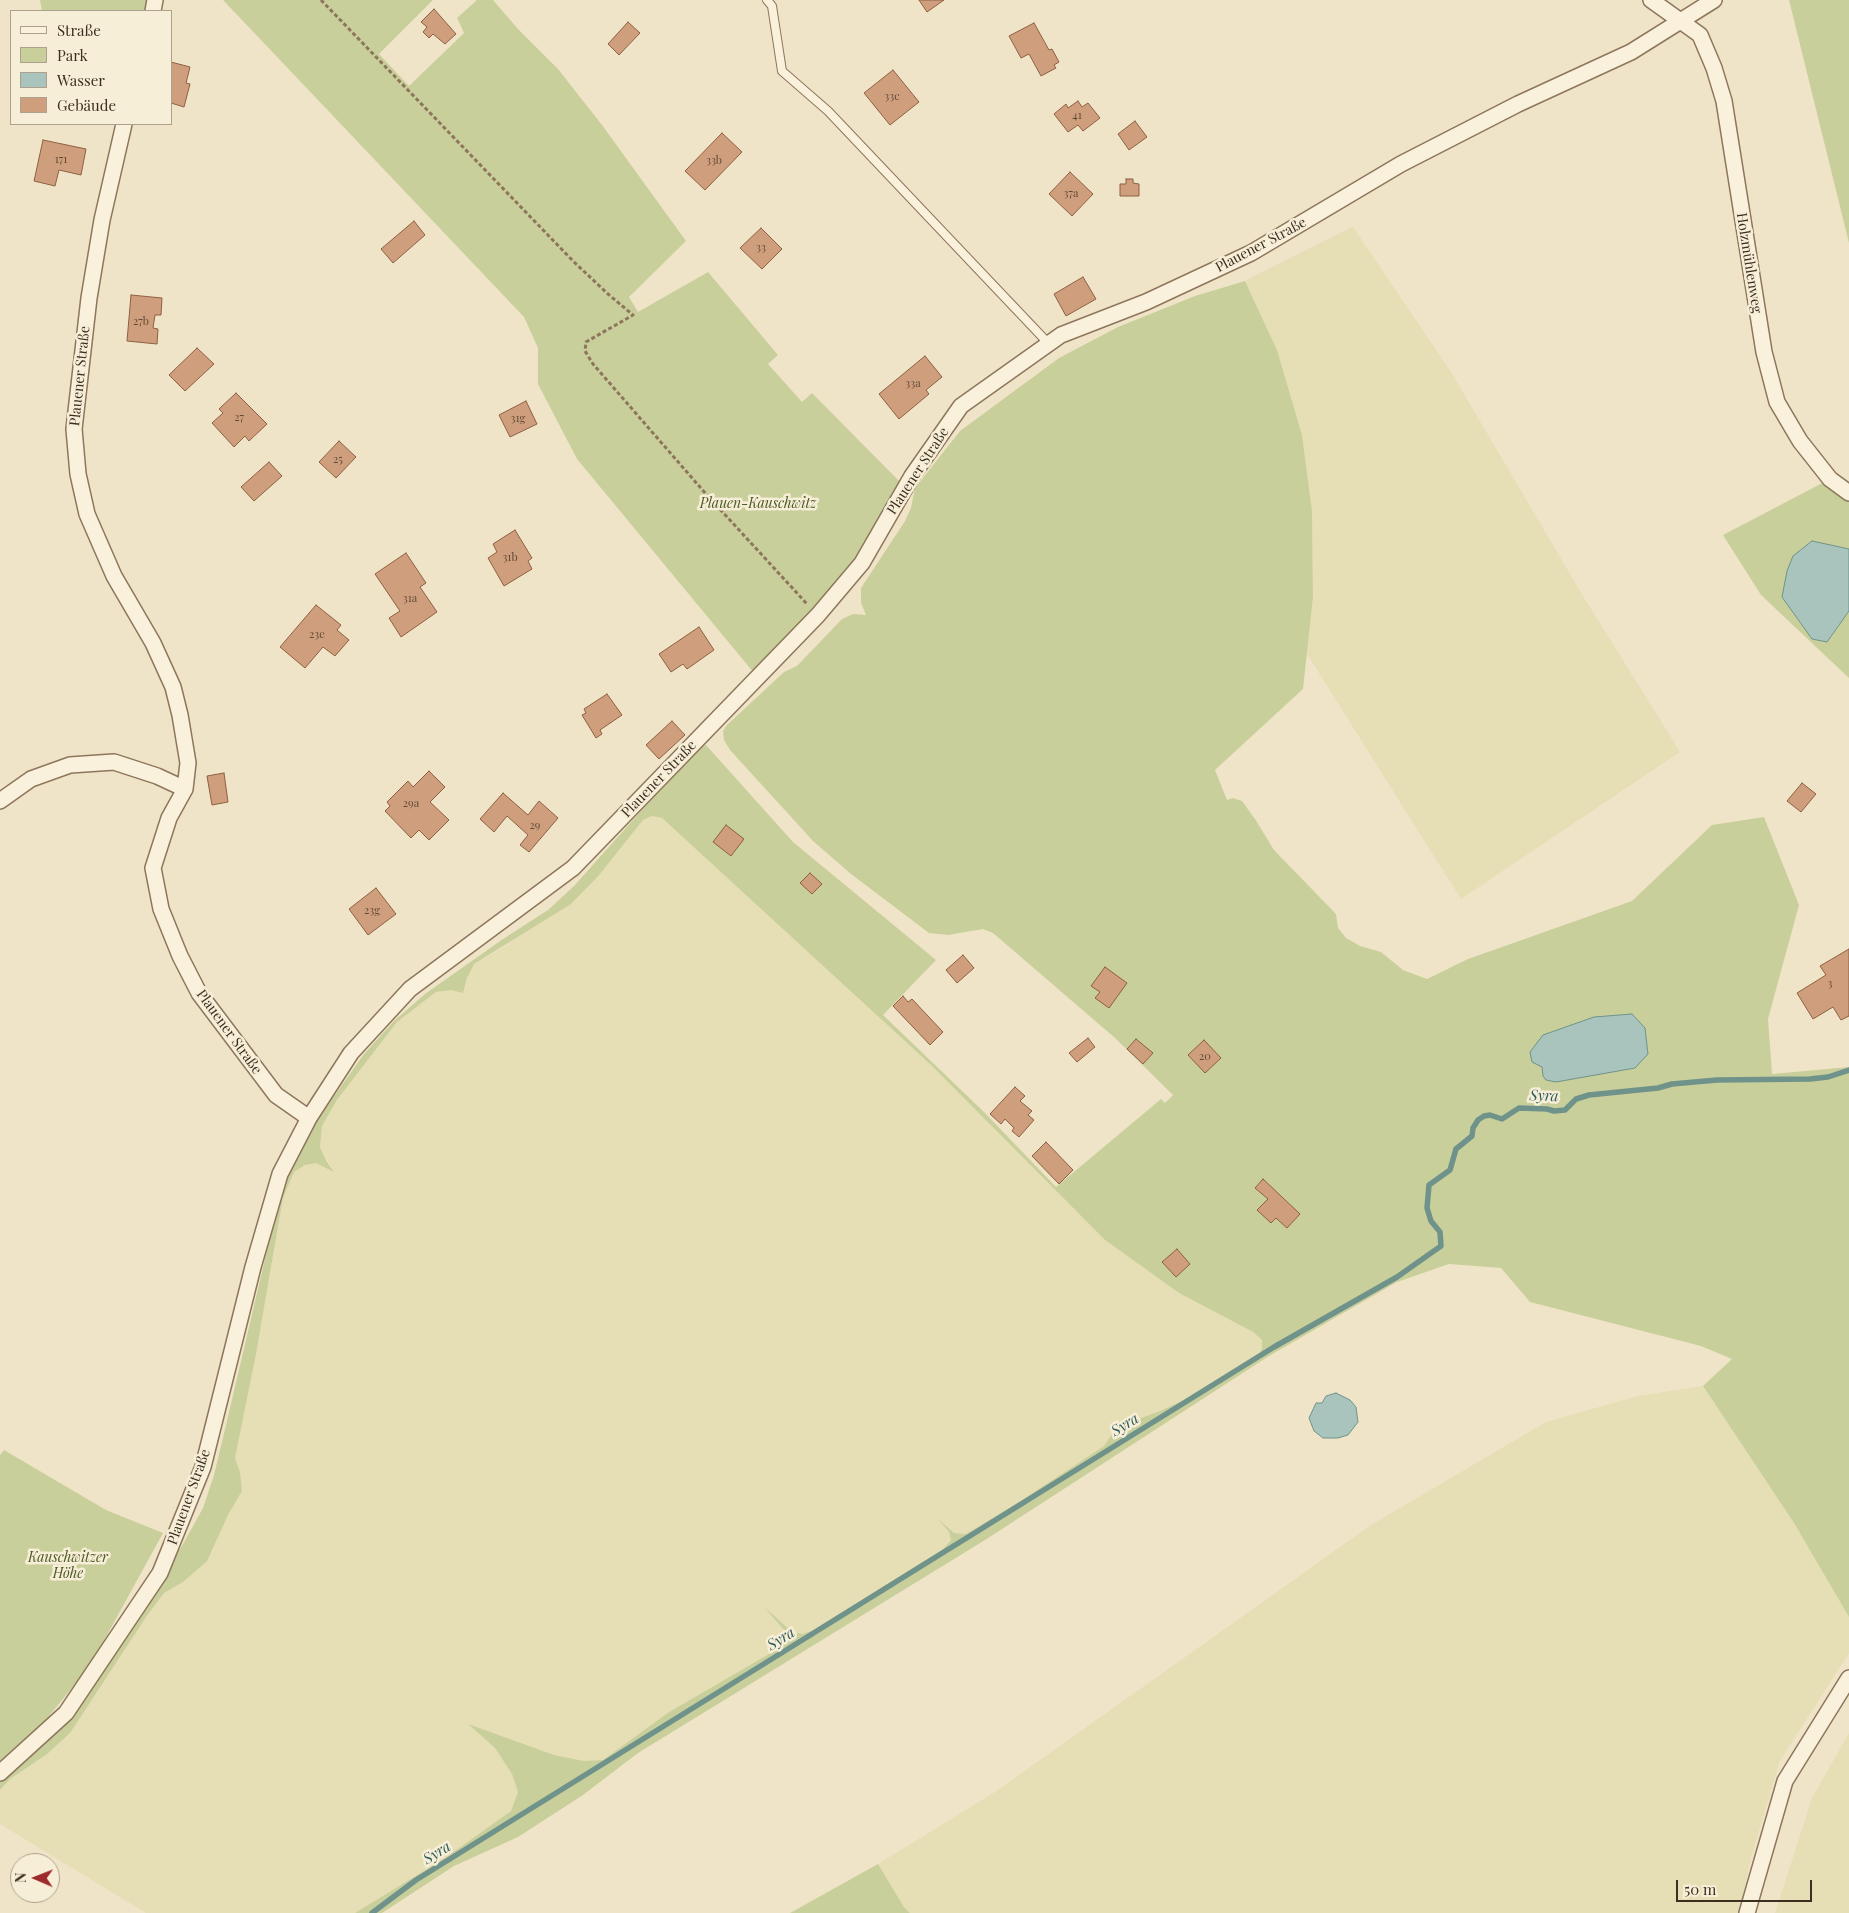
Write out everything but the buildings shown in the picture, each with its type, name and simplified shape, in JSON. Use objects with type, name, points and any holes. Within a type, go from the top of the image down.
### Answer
[{"type":"street","name":"Holzmühlenweg","points":[[1651,0],[1700,35],[1714,68],[1724,101],[1764,352],[1777,402],[1800,441],[1830,479],[1849,493]]},
{"type":"street","name":"Plauener Straße","points":[[0,1773],[66,1713],[160,1573],[203,1467],[253,1267],[280,1174],[309,1118],[351,1053],[410,989],[573,868],[818,615],[862,563],[912,476],[961,406],[1061,335],[1146,302],[1251,253],[1401,164],[1518,104],[1631,52],[1714,0]]},
{"type":"street","name":"Plauener Straße","points":[[124,125],[102,220],[89,298],[74,429],[78,474],[87,514],[114,576],[153,643],[173,687],[180,715],[188,763],[185,788],[169,818],[153,868],[161,909],[180,956],[199,994],[276,1095],[309,1118]]},
{"type":"street","points":[[0,801],[30,779],[70,765],[79,764],[114,762],[157,776],[185,788]]},
{"type":"street","points":[[1747,1913],[1785,1781],[1849,1678]]},
{"type":"lane","points":[[767,0],[772,6],[782,71],[828,111],[1049,344]]},
{"type":"path","points":[[321,0],[574,262],[608,294],[633,314],[586,342],[585,351],[593,364],[706,494],[818,615]]},
{"type":"shaded area","points":[[1353,227],[1451,372],[1583,596],[1680,752],[1461,899],[1307,654],[1313,597],[1312,511],[1302,435],[1277,350],[1245,281]]},
{"type":"shaded area","points":[[652,816],[662,818],[931,1065],[1105,1240],[1179,1293],[1253,1332],[1262,1340],[1262,1348],[1259,1355],[1188,1398],[1122,1425],[1112,1434],[1104,1446],[966,1534],[954,1533],[940,1521],[949,1532],[951,1540],[943,1549],[812,1631],[801,1634],[791,1631],[768,1612],[784,1630],[784,1639],[776,1650],[669,1712],[603,1760],[584,1761],[554,1755],[469,1725],[495,1748],[512,1774],[518,1792],[511,1811],[445,1858],[355,1913],[146,1913],[60,1861],[60,1853],[48,1853],[0,1824],[0,1790],[146,1617],[164,1593],[183,1582],[242,1491],[240,1472],[235,1458],[256,1354],[283,1198],[294,1172],[305,1165],[316,1162],[333,1171],[320,1147],[322,1126],[337,1100],[397,1022],[436,992],[451,990],[463,993],[467,978],[474,964],[505,946],[600,874],[643,820]]},
{"type":"shaded area","points":[[1703,1386],[1794,1523],[1849,1617],[1849,1653],[1780,1761],[1751,1858],[1739,1913],[910,1913],[904,1907],[878,1864],[995,1792],[1371,1525],[1546,1422],[1638,1396]]},
{"type":"shaded area","points":[[1849,1733],[1849,1913],[1775,1913],[1812,1798]]},
{"type":"green space","points":[[40,0],[148,0],[145,10],[42,10]]},
{"type":"green space","name":"Plauen-Kauschwitz","points":[[223,0],[433,0],[379,54],[409,86],[464,33],[457,18],[477,0],[493,0],[518,29],[558,69],[602,125],[686,241],[629,297],[638,312],[708,272],[778,355],[768,364],[802,402],[812,393],[900,482],[858,557],[811,615],[754,673],[577,459],[538,384],[538,348],[524,317]]},
{"type":"green space","points":[[1789,0],[1849,0],[1849,243]]},
{"type":"green space","points":[[1245,281],[1277,350],[1302,435],[1312,511],[1313,597],[1303,689],[1215,770],[1227,800],[1233,798],[1242,801],[1274,850],[1336,914],[1338,928],[1346,938],[1360,946],[1381,952],[1403,970],[1427,979],[1468,959],[1632,901],[1712,825],[1764,817],[1799,905],[1768,1019],[1772,1074],[1849,1067],[1849,1617],[1794,1523],[1703,1386],[1732,1359],[1701,1346],[1530,1302],[1501,1268],[1449,1264],[1397,1282],[1269,1356],[985,1540],[638,1753],[583,1795],[518,1837],[454,1866],[382,1913],[355,1913],[445,1858],[511,1811],[518,1792],[512,1774],[495,1748],[468,1724],[554,1755],[584,1761],[603,1760],[669,1712],[776,1650],[784,1639],[784,1630],[764,1607],[791,1631],[802,1634],[812,1631],[943,1549],[951,1540],[949,1532],[937,1518],[954,1533],[966,1534],[1104,1446],[1112,1434],[1122,1425],[1188,1398],[1259,1355],[1262,1348],[1262,1340],[1253,1332],[1179,1293],[1105,1240],[931,1065],[662,818],[652,816],[643,820],[600,874],[571,904],[474,964],[467,978],[463,993],[451,990],[436,992],[397,1022],[337,1100],[322,1126],[320,1147],[334,1172],[316,1163],[305,1165],[294,1172],[283,1198],[256,1354],[235,1458],[240,1472],[242,1491],[228,1515],[207,1561],[183,1582],[164,1593],[146,1617],[70,1733],[47,1754],[10,1779],[0,1790],[0,1778],[47,1735],[155,1586],[183,1544],[203,1508],[214,1475],[280,1195],[289,1171],[307,1136],[364,1054],[394,1021],[425,994],[548,910],[574,886],[699,746],[706,745],[793,842],[936,960],[883,1015],[984,1112],[1056,1187],[1161,1099],[1165,1103],[1173,1095],[1115,1038],[993,933],[983,929],[948,935],[929,933],[851,874],[813,841],[730,750],[724,740],[723,731],[727,725],[784,672],[797,666],[842,619],[853,614],[866,615],[861,603],[861,588],[905,521],[911,508],[915,488],[960,431],[1059,358],[1118,327],[1195,296]]},
{"type":"green space","points":[[1830,479],[1849,493],[1849,549],[1811,541],[1827,642],[1849,611],[1849,678],[1761,595],[1723,535]]},
{"type":"green space","name":"Kauschwitzer Höhe","points":[[4,1450],[106,1510],[163,1533],[90,1666],[40,1727],[0,1761],[0,1455]]},
{"type":"green space","points":[[878,1864],[904,1907],[910,1913],[790,1913]]},
{"type":"water","points":[[1812,541],[1849,549],[1849,611],[1827,642],[1812,639],[1782,597],[1787,571],[1793,556]]},
{"type":"water","points":[[1632,1014],[1645,1028],[1648,1054],[1635,1068],[1556,1082],[1546,1080],[1543,1076],[1542,1067],[1532,1062],[1530,1052],[1543,1035],[1594,1017]]},
{"type":"water","points":[[1336,1393],[1350,1400],[1356,1407],[1358,1422],[1348,1435],[1338,1438],[1323,1438],[1314,1431],[1309,1418],[1316,1403],[1322,1403],[1326,1396]]},
{"type":"waterway","name":"Syra","points":[[372,1913],[416,1880],[1274,1347],[1397,1277],[1441,1246],[1440,1232],[1431,1221],[1427,1208],[1429,1185],[1450,1170],[1456,1149],[1472,1136],[1473,1128],[1478,1120],[1484,1116],[1490,1115],[1502,1119],[1519,1108],[1565,1110],[1576,1099],[1589,1095],[1658,1088],[1672,1084],[1717,1080],[1810,1079],[1828,1077],[1849,1070]]}]
